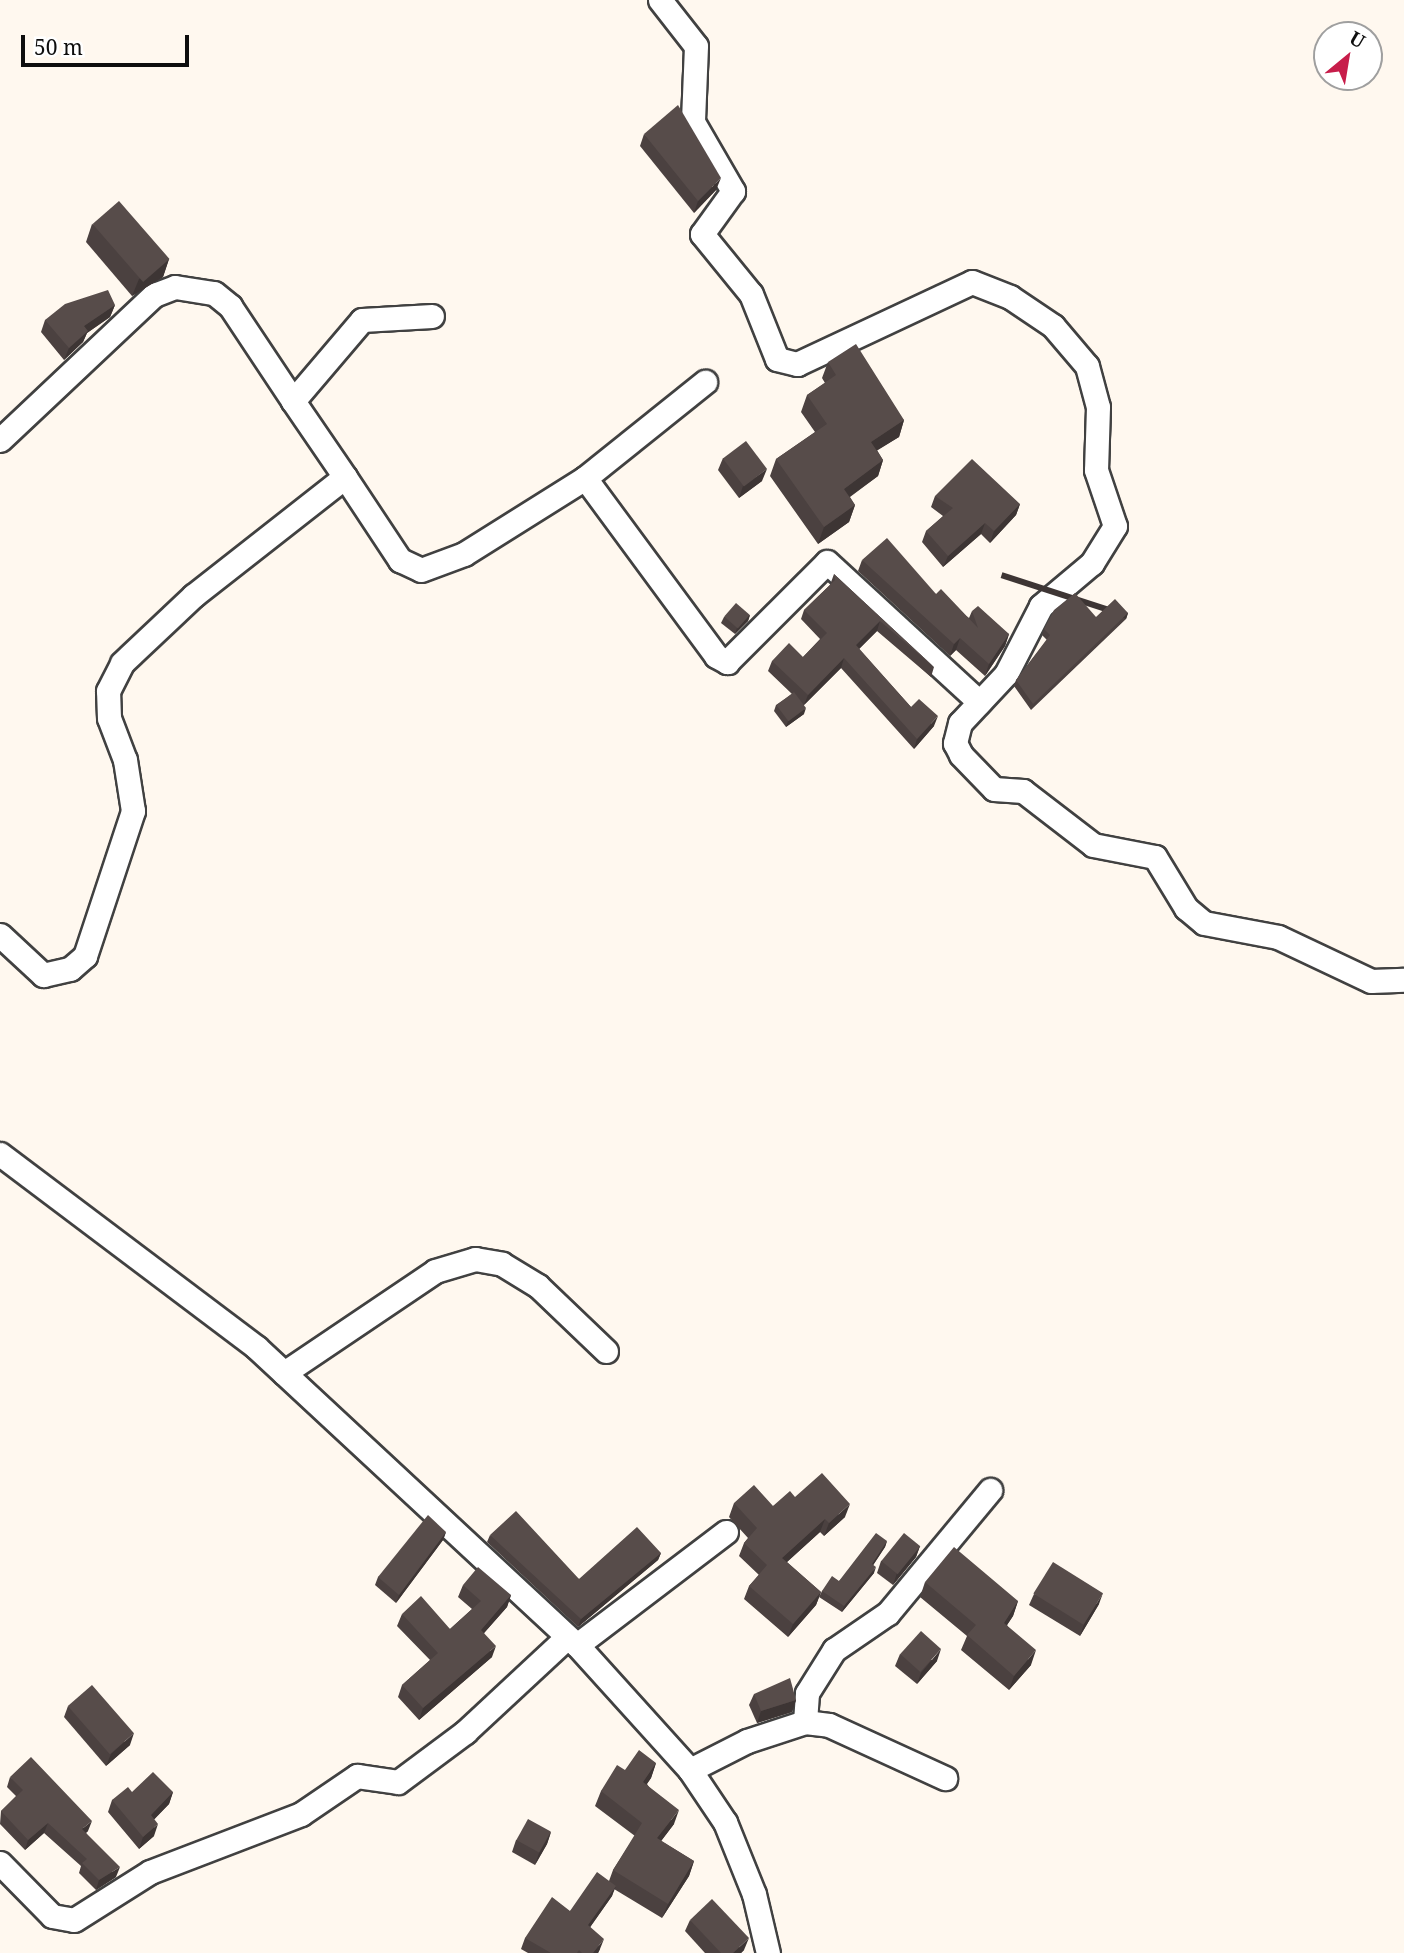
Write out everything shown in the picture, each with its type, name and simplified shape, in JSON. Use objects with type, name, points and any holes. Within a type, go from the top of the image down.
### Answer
[{"type":"street","points":[[660,0],[696,46],[693,122],[733,191],[702,234],[751,294],[777,359],[797,364],[972,282],[1010,297],[1053,326],[1087,366],[1098,407],[1096,470],[1115,526],[1091,563],[1028,623],[1006,674],[960,723],[955,743],[993,789],[1023,791],[1099,847],[1155,858],[1186,908],[1204,923],[1278,937],[1370,981],[1404,980]]},
{"type":"street","points":[[0,440],[154,295],[175,287],[214,293],[230,306],[400,560],[421,570],[464,554],[585,478],[705,382]]},
{"type":"street","points":[[293,401],[362,320],[432,316]]},
{"type":"street","points":[[0,935],[43,975],[70,969],[85,956],[133,811],[125,760],[109,718],[108,691],[122,663],[193,596],[345,477]]},
{"type":"street","points":[[585,478],[720,660],[731,660],[827,562],[979,702]]},
{"type":"street","points":[[0,1154],[284,1373],[572,1641],[690,1770],[725,1822],[754,1894],[768,1953]]},
{"type":"street","points":[[284,1373],[435,1271],[475,1259],[502,1264],[538,1286],[606,1351]]},
{"type":"street","points":[[805,1722],[807,1693],[828,1658],[888,1613],[990,1490]]},
{"type":"street","points":[[0,1863],[52,1916],[74,1920],[150,1871],[301,1814],[357,1776],[398,1782],[465,1732],[572,1641],[726,1532]]},
{"type":"street","points":[[690,1770],[805,1722],[829,1725],[945,1778]]},
{"type":"building","points":[[678,105],[721,178],[698,201],[644,134]]},
{"type":"building","points":[[119,201],[170,259],[143,282],[93,224]]},
{"type":"building","points":[[108,290],[115,305],[84,326],[88,331],[69,348],[45,320],[65,304]]},
{"type":"building","points":[[856,344],[904,420],[871,442],[883,460],[844,489],[855,505],[824,527],[776,459],[827,424],[807,395],[836,375],[828,362]]},
{"type":"building","points":[[746,441],[767,469],[744,486],[723,458]]},
{"type":"building","points":[[972,459],[1020,504],[994,531],[985,523],[948,556],[926,531],[953,508],[935,496]]},
{"type":"building","points":[[887,538],[936,594],[941,589],[978,628],[972,611],[978,606],[1009,634],[989,664],[960,638],[954,644],[862,560]]},
{"type":"building","points":[[834,574],[934,667],[880,621],[856,645],[911,707],[919,699],[938,716],[917,739],[844,658],[808,695],[772,661],[789,643],[803,657],[827,633],[804,610],[835,580]]},
{"type":"building","points":[[1075,593],[1096,617],[1115,599],[1128,613],[1033,704],[1016,680],[1050,635],[1044,629],[1054,610]]},
{"type":"building","points":[[736,603],[750,615],[738,628],[724,617]]},
{"type":"building","points":[[794,692],[806,708],[788,721],[776,705]]},
{"type":"building","points":[[822,1473],[850,1504],[829,1523],[825,1519],[782,1558],[821,1592],[793,1624],[749,1586],[767,1565],[744,1543],[757,1528],[734,1503],[754,1485],[773,1506],[790,1491],[795,1497]]},
{"type":"building","points":[[516,1511],[579,1579],[637,1527],[661,1553],[581,1619],[490,1535]]},
{"type":"building","points":[[428,1515],[446,1532],[399,1595],[378,1577]]},
{"type":"building","points":[[876,1533],[887,1541],[872,1564],[876,1567],[844,1606],[822,1591],[832,1576],[839,1581]]},
{"type":"building","points":[[904,1533],[920,1546],[898,1574],[881,1561]]},
{"type":"building","points":[[954,1547],[1018,1601],[1004,1623],[1036,1650],[1014,1676],[967,1635],[976,1625],[925,1582]]},
{"type":"building","points":[[1053,1562],[1103,1593],[1083,1625],[1033,1593]]},
{"type":"building","points":[[478,1567],[511,1595],[481,1630],[496,1646],[423,1708],[402,1685],[438,1653],[402,1614],[421,1596],[450,1629],[481,1601],[463,1585]]},
{"type":"building","points":[[921,1631],[941,1649],[920,1672],[900,1654]]},
{"type":"building","points":[[790,1678],[796,1700],[761,1711],[754,1694]]},
{"type":"building","points":[[92,1685],[134,1733],[110,1754],[68,1706]]},
{"type":"building","points":[[639,1750],[656,1763],[643,1782],[679,1810],[657,1838],[694,1861],[668,1904],[613,1870],[642,1823],[601,1791],[617,1765],[625,1770]]},
{"type":"building","points":[[31,1757],[92,1821],[82,1829],[120,1867],[99,1880],[82,1863],[87,1859],[48,1823],[28,1840],[1,1811],[23,1790],[10,1777]]},
{"type":"building","points":[[153,1772],[173,1792],[151,1815],[158,1824],[143,1837],[112,1800],[128,1787],[132,1792]]},
{"type":"building","points":[[528,1819],[551,1832],[539,1853],[516,1840]]},
{"type":"building","points":[[597,1872],[616,1886],[588,1925],[604,1939],[593,1953],[582,1953],[579,1950],[577,1953],[551,1953],[525,1938],[552,1897],[570,1911]]},
{"type":"building","points":[[712,1899],[749,1938],[733,1953],[721,1953],[690,1920]]}]
